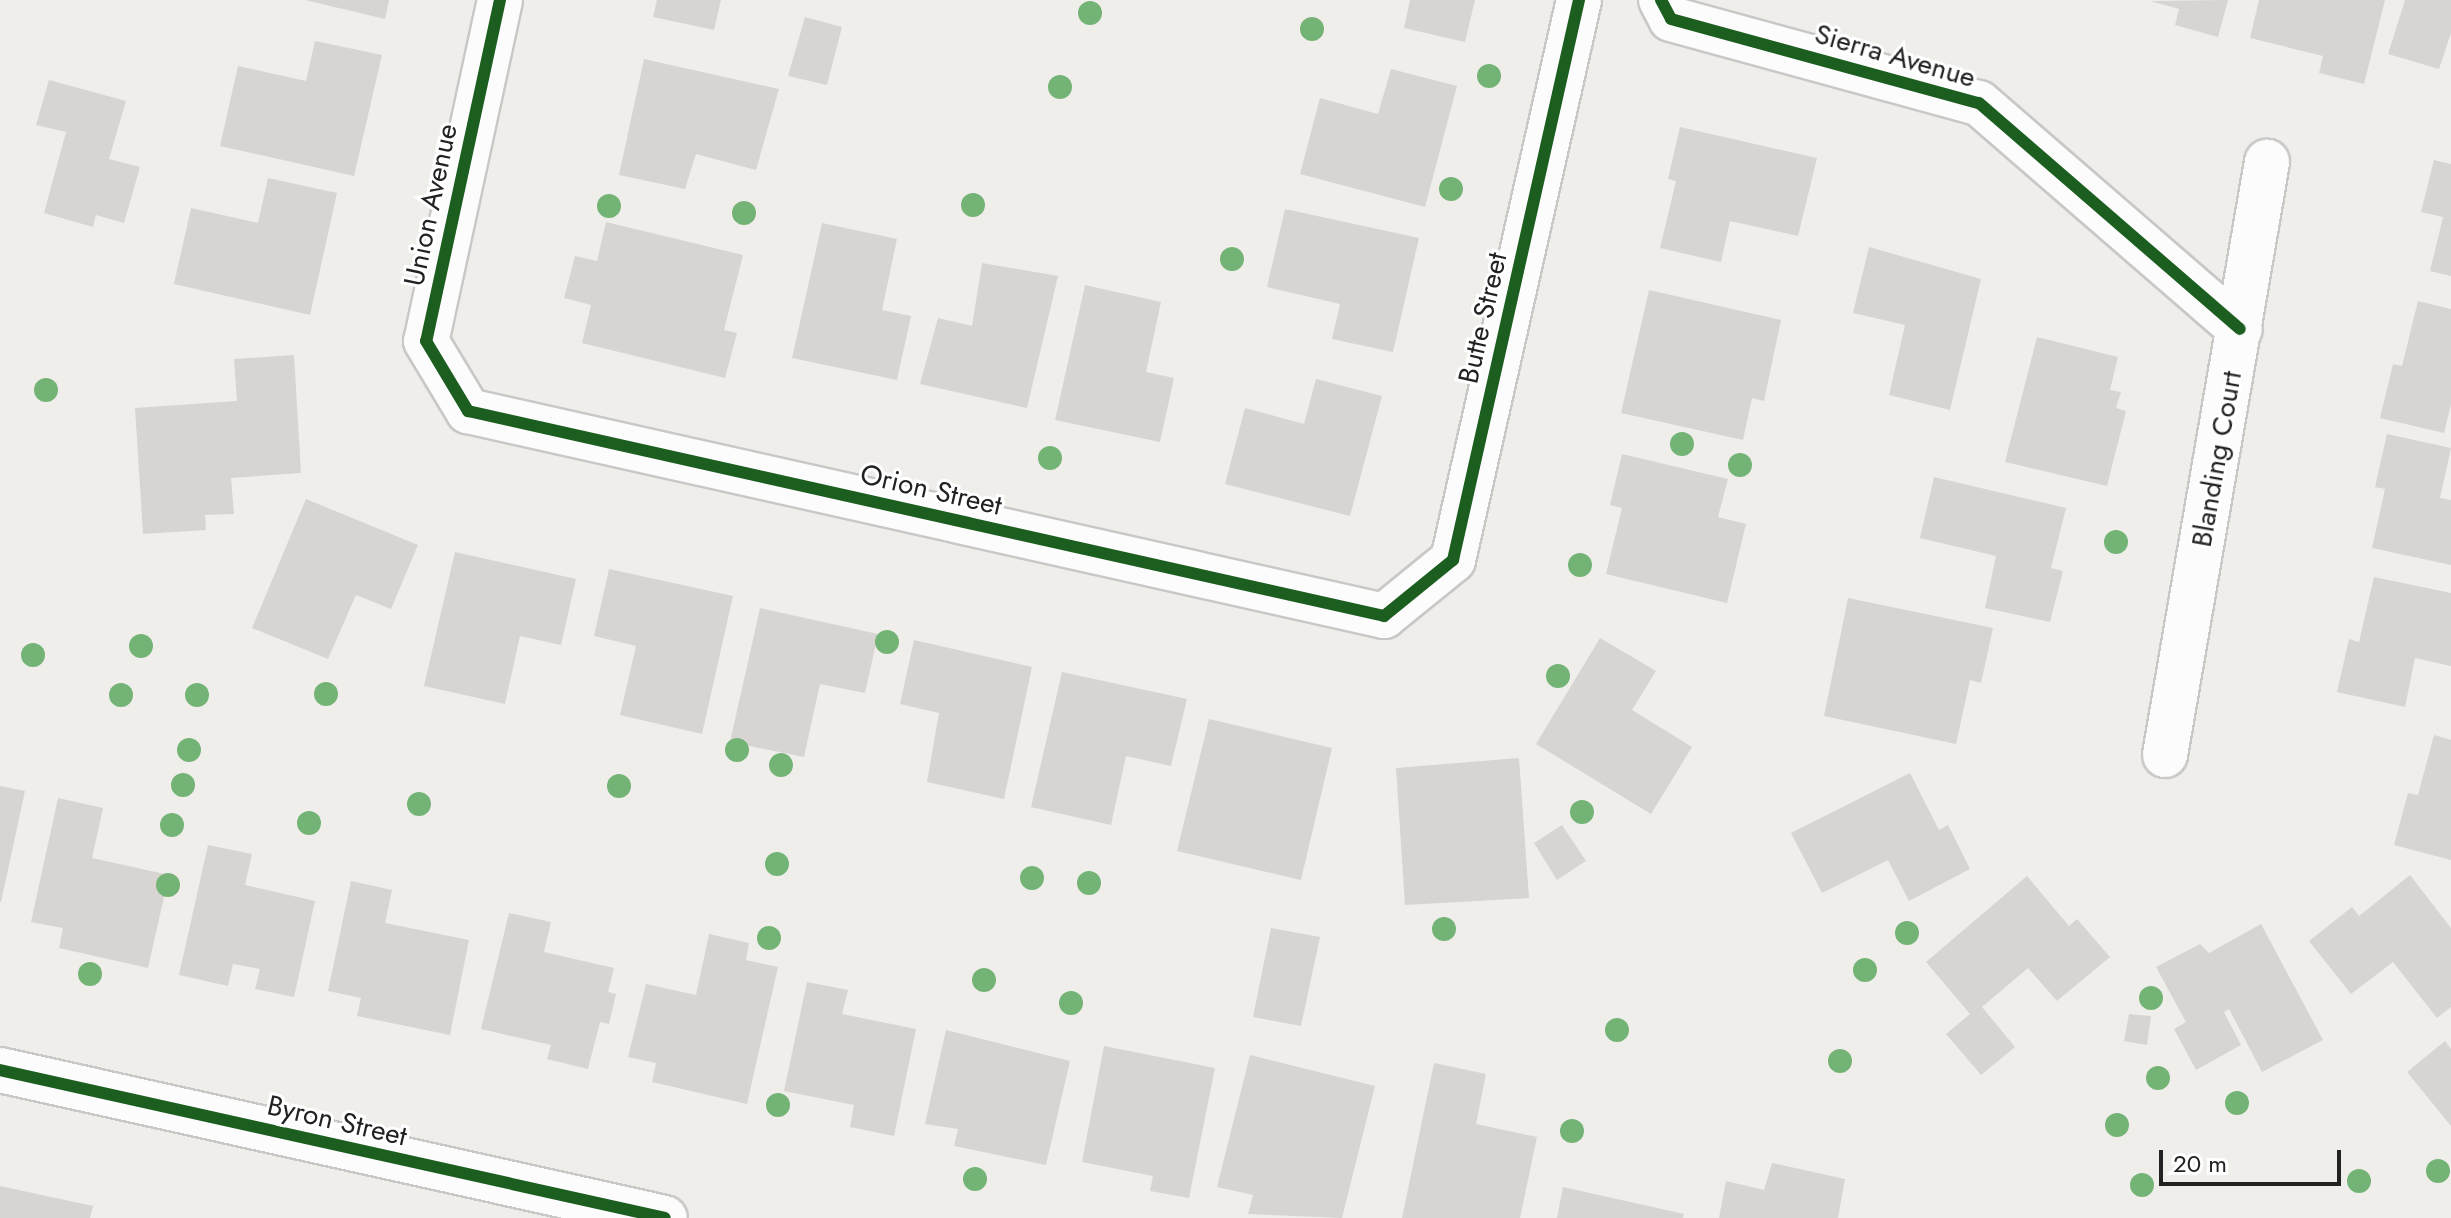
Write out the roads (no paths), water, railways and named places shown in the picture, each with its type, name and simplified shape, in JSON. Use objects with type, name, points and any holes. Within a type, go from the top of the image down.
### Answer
[{"type":"street","name":"Union Avenue","points":[[468,411],[426,341],[500,0]]},
{"type":"street","name":"Butte Street","points":[[1384,616],[1453,560],[1579,0]]},
{"type":"street","name":"Sierra Avenue","points":[[1661,0],[1671,19],[1979,103],[2240,329]]},
{"type":"street","name":"Blanding Court","points":[[2165,755],[2267,162]]},
{"type":"street","name":"Orion Street","points":[[468,411],[1384,616]]},
{"type":"street","name":"Byron Street","points":[[0,1070],[665,1218]]}]
